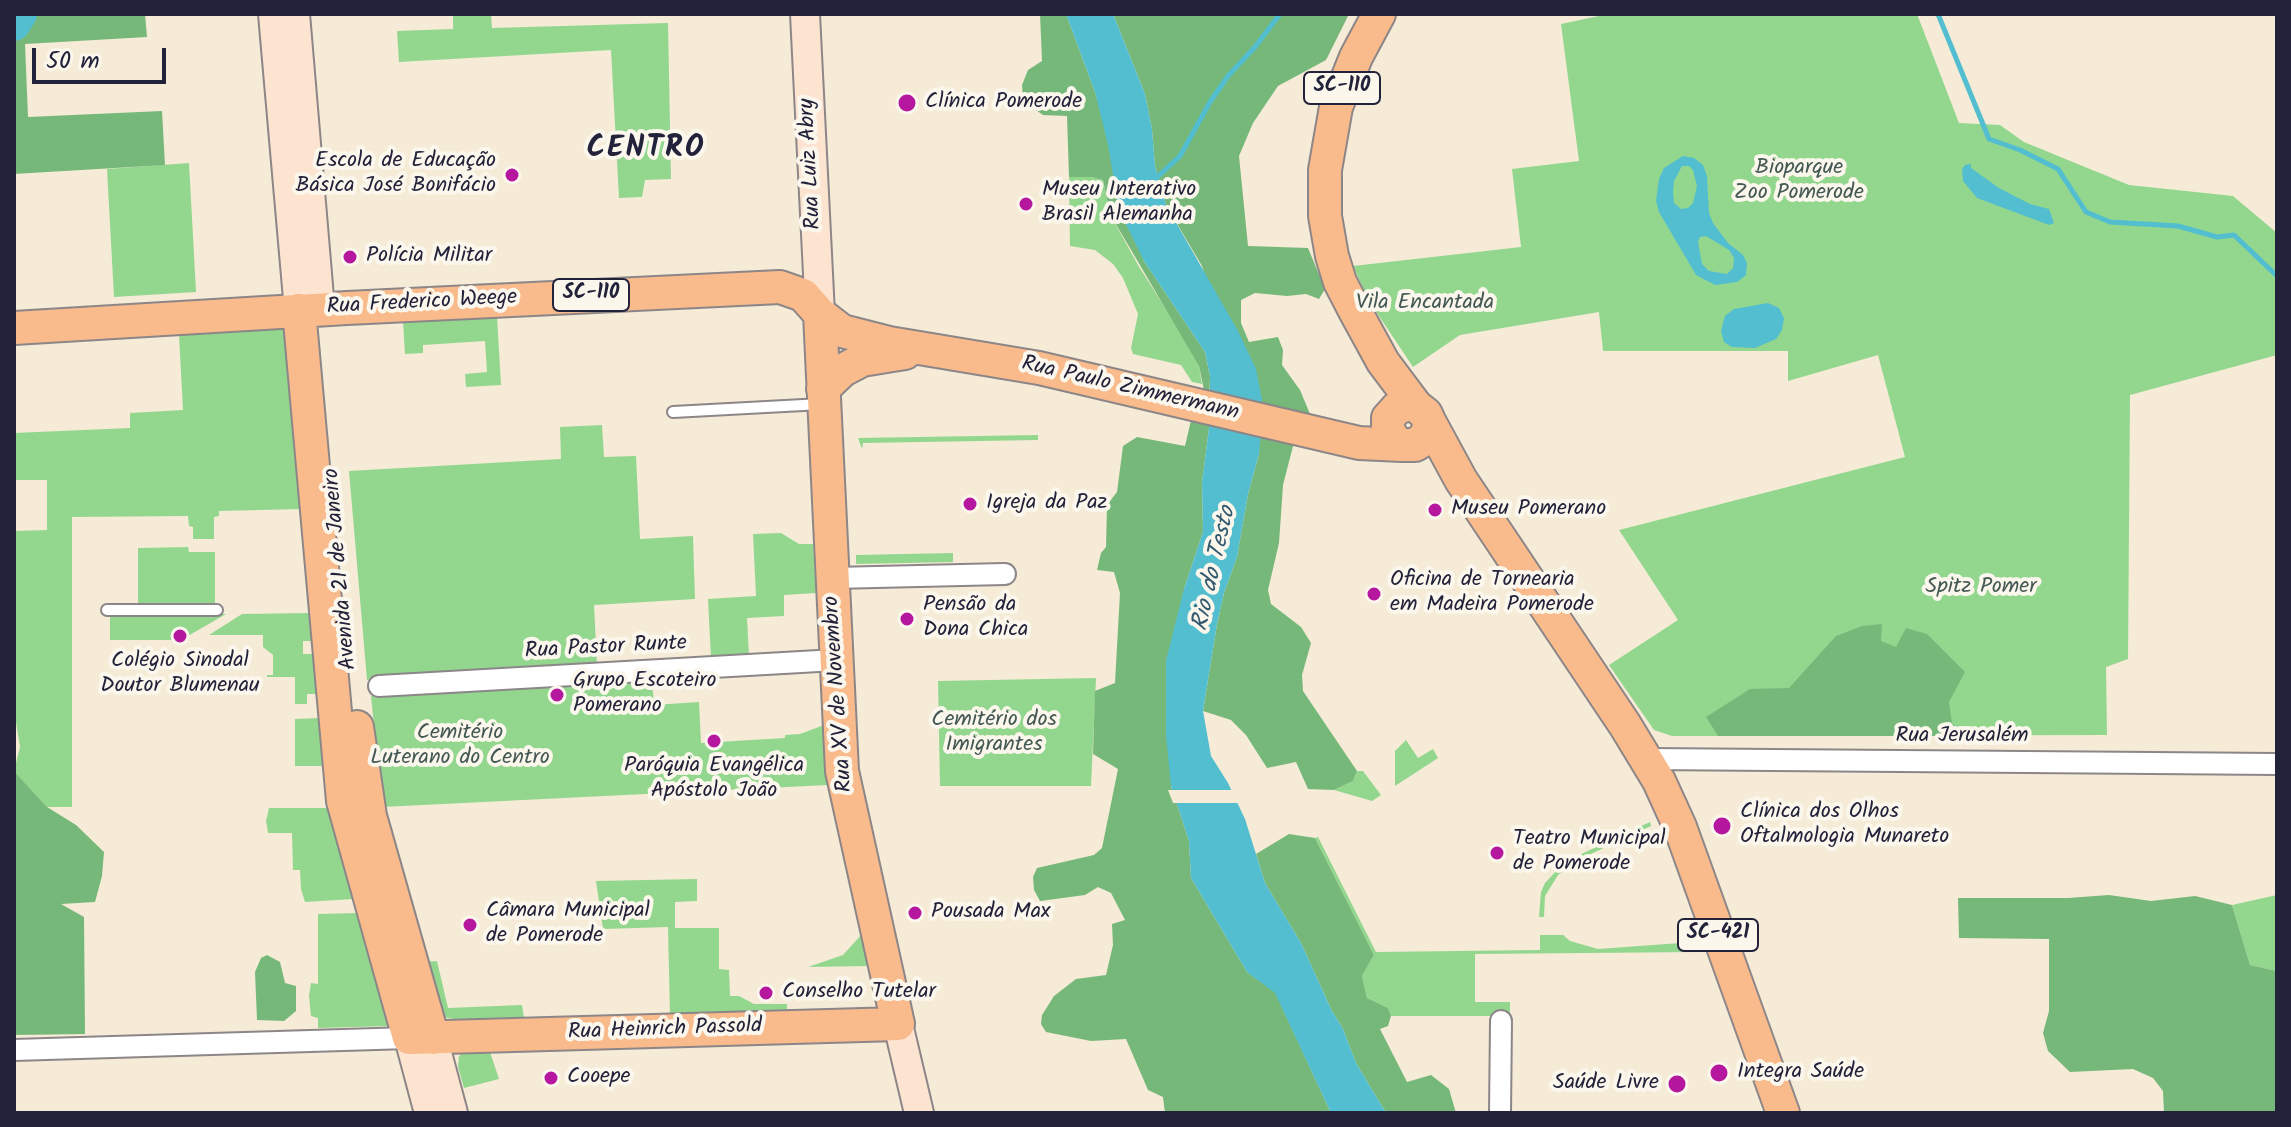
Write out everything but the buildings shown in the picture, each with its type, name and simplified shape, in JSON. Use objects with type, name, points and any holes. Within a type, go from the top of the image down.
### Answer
[{"type":"main road","name":"Avenida 21 de Janeiro","points":[[273,14],[286,44],[310,310],[364,787],[421,1038],[429,1113]]},
{"type":"main road","name":"Avenida 21 de Janeiro","points":[[286,44],[295,14]]},
{"type":"main road","name":"Rua Luiz Abry","points":[[805,14],[820,314]]},
{"type":"main road","name":"SC-110","points":[[1379,14],[1356,57],[1336,107],[1325,170],[1324,199],[1327,238],[1340,282],[1383,362],[1406,425]]},
{"type":"main road","name":"Rua Frederico Weege","points":[[14,328],[768,286],[803,295],[820,314]]},
{"type":"main road","name":"Rua Paulo Zimmermann","points":[[820,314],[842,331],[922,350],[1029,366],[1375,445],[1406,425]]},
{"type":"main road","name":"Rua XV de Novembro","points":[[820,314],[844,789],[919,1113]]},
{"type":"main road","name":"Rua Paulo Zimmermann","points":[[823,397],[843,370],[862,360],[922,350]]},
{"type":"main road","name":"SC-421","points":[[1406,425],[1461,480],[1648,759],[1680,827],[1783,1113]]},
{"type":"main road","name":"Rua Heinrich Passold","points":[[421,1038],[898,1024]]},
{"type":"main road","name":"Avenida 21 de Janeiro","points":[[421,1038],[453,1113]]},
{"type":"street","points":[[833,578],[1005,574]]},
{"type":"street","name":"Rua Pastor Runte","points":[[379,686],[836,660]]},
{"type":"street","name":"Rua Jerusalém","points":[[1648,759],[2277,764]]},
{"type":"street","points":[[1500,1113],[1501,1021]]},
{"type":"street","name":"Rua Heinrich Passold","points":[[14,1050],[421,1038]]},
{"type":"lane","points":[[673,412],[823,397]]},
{"type":"lane","points":[[107,610],[217,610]]},
{"type":"green space","points":[[14,14],[145,14],[147,37],[25,44],[28,117],[162,111],[165,165],[14,174]]},
{"type":"green space","points":[[453,14],[491,14],[492,28],[668,23],[671,179],[645,180],[642,197],[619,198],[611,50],[399,62],[397,31],[453,29]]},
{"type":"green space","points":[[1040,14],[1066,14],[1095,92],[1144,261],[1205,352],[1210,376],[1209,414],[1199,366],[1110,214],[1103,180],[1069,177],[1067,116],[1043,115],[1023,101],[1022,85],[1028,70],[1042,61]]},
{"type":"green space","points":[[1113,14],[1349,14],[1326,60],[1278,86],[1253,123],[1239,156],[1248,246],[1308,248],[1325,289],[1319,299],[1306,294],[1255,293],[1241,300],[1241,323],[1249,342],[1278,337],[1283,350],[1282,365],[1300,390],[1310,414],[1300,419],[1283,485],[1279,543],[1268,590],[1271,604],[1301,627],[1311,643],[1302,675],[1303,691],[1357,771],[1353,781],[1334,790],[1308,789],[1296,762],[1267,768],[1246,735],[1231,720],[1203,711],[1217,624],[1237,557],[1248,494],[1259,454],[1202,266],[1166,205],[1155,166],[1145,94]]},
{"type":"green space","points":[[1608,14],[1917,14],[1959,123],[2000,125],[2024,142],[2129,185],[2233,196],[2277,233],[2277,355],[2130,395],[2128,659],[2106,667],[2107,735],[1672,736],[1654,730],[1609,665],[1678,620],[1619,530],[1905,457],[1878,355],[1788,381],[1788,351],[1603,351],[1599,312],[1460,335],[1413,367],[1369,301],[1353,266],[1521,247],[1512,169],[1579,161],[1561,24]]},
{"type":"green space","points":[[189,163],[196,292],[114,297],[107,169]]},
{"type":"green space","points":[[1069,177],[1103,180],[1110,214],[1191,349],[1199,366],[1202,384],[1192,382],[1181,365],[1133,354],[1131,348],[1138,314],[1123,278],[1113,264],[1095,250],[1070,246]]},
{"type":"green space","points":[[497,316],[501,385],[466,387],[465,374],[487,372],[485,341],[423,345],[423,353],[405,354],[403,321]]},
{"type":"green space","points":[[288,328],[302,509],[219,511],[219,516],[214,517],[214,539],[193,539],[193,527],[189,526],[188,516],[72,517],[72,807],[47,807],[14,771],[20,747],[14,710],[14,531],[47,530],[47,480],[14,480],[14,433],[130,428],[130,413],[183,410],[179,335]]},
{"type":"green space","points":[[1192,416],[1210,420],[1202,483],[1203,532],[1184,589],[1171,786],[1189,841],[1191,878],[1247,972],[1275,992],[1331,1113],[1165,1113],[1163,1097],[1148,1090],[1126,1039],[1091,1041],[1046,1032],[1041,1024],[1042,1015],[1054,996],[1076,979],[1106,975],[1113,945],[1112,924],[1125,920],[1111,893],[1098,887],[1085,895],[1040,901],[1034,890],[1033,877],[1037,868],[1094,855],[1102,848],[1118,769],[1093,754],[1095,691],[1115,683],[1120,593],[1114,572],[1097,570],[1101,553],[1106,547],[1107,505],[1117,492],[1123,446],[1137,437],[1185,446]]},
{"type":"green space","points":[[602,425],[604,457],[636,456],[640,539],[693,536],[695,599],[594,605],[597,666],[367,680],[349,471],[561,459],[560,427]]},
{"type":"green space","points":[[1038,435],[1038,440],[863,443],[862,449],[858,438]]},
{"type":"green space","points":[[781,533],[799,544],[813,544],[816,593],[784,595],[784,616],[747,618],[749,656],[711,658],[708,599],[756,596],[753,534]]},
{"type":"green space","points":[[188,547],[189,552],[215,552],[215,607],[138,607],[138,548]]},
{"type":"green space","points":[[953,553],[953,562],[856,564],[856,555]]},
{"type":"green space","points":[[110,613],[226,614],[181,640],[110,640]]},
{"type":"green space","points":[[311,613],[313,641],[303,641],[303,654],[314,654],[318,694],[307,694],[307,704],[295,704],[295,677],[267,677],[273,675],[273,655],[263,647],[263,635],[209,635],[242,614]]},
{"type":"green space","points":[[1882,624],[1881,641],[1896,647],[1906,628],[1927,634],[1965,672],[1949,702],[1952,723],[1965,736],[1718,736],[1706,717],[1750,689],[1789,688],[1836,636],[1862,626]]},
{"type":"green space","name":"Cemitério dos Imigrantes","points":[[1096,678],[1091,786],[940,786],[938,681]]},
{"type":"green space","name":"Cemitério Luterano do Centro","points":[[652,679],[654,705],[699,702],[701,743],[785,738],[785,735],[800,734],[824,725],[827,785],[382,807],[371,696]]},
{"type":"green space","points":[[320,718],[325,766],[295,766],[295,719]]},
{"type":"green space","points":[[1406,740],[1418,758],[1433,749],[1438,758],[1395,786],[1395,751]]},
{"type":"green space","points":[[14,771],[47,807],[76,825],[104,852],[95,902],[61,904],[84,917],[85,1034],[14,1035]]},
{"type":"green space","points":[[1357,771],[1363,771],[1381,795],[1372,801],[1334,790],[1353,781]]},
{"type":"green space","points":[[269,808],[329,808],[353,899],[305,902],[300,870],[293,870],[292,833],[268,833],[266,821]]},
{"type":"green space","points":[[1650,822],[1651,826],[1580,859],[1558,875],[1545,896],[1544,917],[1539,917],[1541,892],[1560,867]]},
{"type":"green space","points":[[1289,834],[1315,838],[1374,955],[1362,976],[1367,998],[1388,1008],[1391,1016],[1388,1026],[1380,1029],[1407,1082],[1431,1075],[1449,1089],[1456,1113],[1386,1113],[1356,1063],[1301,943],[1265,883],[1256,854]]},
{"type":"green space","points":[[1318,837],[1376,952],[1540,950],[1540,935],[1563,935],[1570,941],[1598,949],[1694,942],[1697,952],[1475,954],[1475,1002],[1510,1002],[1510,1016],[1391,1016],[1388,1008],[1367,998],[1362,976],[1374,955],[1315,838]]},
{"type":"green space","points":[[697,879],[697,901],[675,902],[675,928],[719,928],[719,969],[729,970],[730,996],[739,996],[754,1004],[787,1004],[787,1013],[670,1015],[668,927],[603,929],[596,881]]},
{"type":"green space","points":[[2109,895],[2151,901],[2195,896],[2232,905],[2250,965],[2277,971],[2277,1113],[2164,1113],[2163,1091],[2153,1078],[2133,1069],[2070,1072],[2048,1051],[2043,1033],[2049,1011],[2049,939],[1959,938],[1958,898]]},
{"type":"green space","points":[[2277,895],[2277,971],[2250,965],[2232,905]]},
{"type":"green space","points":[[358,913],[389,1026],[318,1028],[318,1018],[311,1016],[309,996],[311,983],[318,984],[318,914]]},
{"type":"green space","points":[[862,934],[869,966],[808,967],[843,955]]},
{"type":"green space","points":[[267,955],[280,962],[285,983],[296,986],[296,1011],[284,1021],[257,1020],[255,972],[261,958]]},
{"type":"green space","points":[[437,961],[448,1008],[522,1005],[524,1018],[443,1017],[424,962]]},
{"type":"green space","points":[[489,1049],[499,1079],[464,1088],[458,1067],[459,1056],[465,1052]]},
{"type":"water","name":"Rio do Testo","points":[[1066,14],[1113,14],[1145,94],[1155,166],[1166,205],[1238,331],[1256,369],[1263,405],[1259,454],[1248,494],[1237,557],[1217,624],[1203,711],[1211,756],[1245,819],[1265,883],[1301,943],[1356,1063],[1386,1113],[1331,1113],[1275,993],[1247,972],[1191,878],[1189,841],[1171,786],[1166,735],[1166,661],[1184,589],[1203,532],[1202,483],[1210,420],[1210,376],[1205,352],[1144,261],[1119,210],[1095,92]]},
{"type":"water","points":[[1683,156],[1694,158],[1703,165],[1713,223],[1747,263],[1746,275],[1737,282],[1715,285],[1696,275],[1659,212],[1656,201],[1664,168]],"holes":[[[1682,166],[1693,170],[1697,186],[1693,203],[1681,209],[1674,203],[1673,192],[1674,181]],[[1706,236],[1729,250],[1734,258],[1733,268],[1727,274],[1709,271],[1702,264],[1698,242],[1700,237]]]},
{"type":"water","points":[[1971,164],[1971,168],[1999,188],[2030,204],[2049,209],[2054,223],[2049,225],[1977,198],[1963,181],[1962,169]]},
{"type":"water","points":[[1768,303],[1779,308],[1784,318],[1782,330],[1776,339],[1755,348],[1732,347],[1724,342],[1721,331],[1725,316],[1734,309]]},
{"type":"pier","points":[[1168,790],[1236,790],[1242,803],[1173,803]]},
{"type":"waterway","points":[[14,25],[21,14]]},
{"type":"waterway","points":[[1153,181],[1180,156],[1228,76],[1280,14]]},
{"type":"waterway","points":[[1938,14],[1989,139],[2058,169],[2086,212],[2110,222],[2178,226],[2217,237],[2234,235],[2277,276]]},
{"type":"place","name":"Clínica Pomerode","points":[[907,103]]},
{"type":"place","name":"Escola de Educação Básica José Bonifácio","points":[[512,175]]},
{"type":"place","name":"Museu Interativo Brasil Alemanha","points":[[1026,204]]},
{"type":"place","name":"Polícia Militar","points":[[350,257]]},
{"type":"place","name":"Igreja da Paz","points":[[970,504]]},
{"type":"place","name":"Museu Pomerano","points":[[1435,510]]},
{"type":"place","name":"Oficina de Tornearia em Madeira Pomerode","points":[[1374,594]]},
{"type":"place","name":"Pensão da Dona Chica","points":[[907,619]]},
{"type":"place","name":"Colégio Sinodal Doutor Blumenau","points":[[180,636]]},
{"type":"place","name":"Grupo Escoteiro Pomerano","points":[[557,695]]},
{"type":"place","name":"Paróquia Evangélica Apóstolo João","points":[[714,741]]},
{"type":"place","name":"Clínica dos Olhos Oftalmologia Munareto","points":[[1722,826]]},
{"type":"place","name":"Teatro Municipal de Pomerode","points":[[1497,853]]},
{"type":"place","name":"Pousada Max","points":[[915,913]]},
{"type":"place","name":"Câmara Municipal de Pomerode","points":[[470,925]]},
{"type":"place","name":"Conselho Tutelar","points":[[766,993]]},
{"type":"place","name":"Integra Saúde","points":[[1719,1073]]},
{"type":"place","name":"Cooepe","points":[[551,1078]]},
{"type":"place","name":"Saúde Livre","points":[[1677,1084]]},
{"type":"district","name":"CENTRO","points":[[646,151]]},
{"type":"park label","name":"Bioparque Zoo Pomerode","points":[[1799,182]]},
{"type":"park label","name":"Vila Encantada","points":[[1425,304]]},
{"type":"park label","name":"Spitz Pomer","points":[[1981,588]]}]
